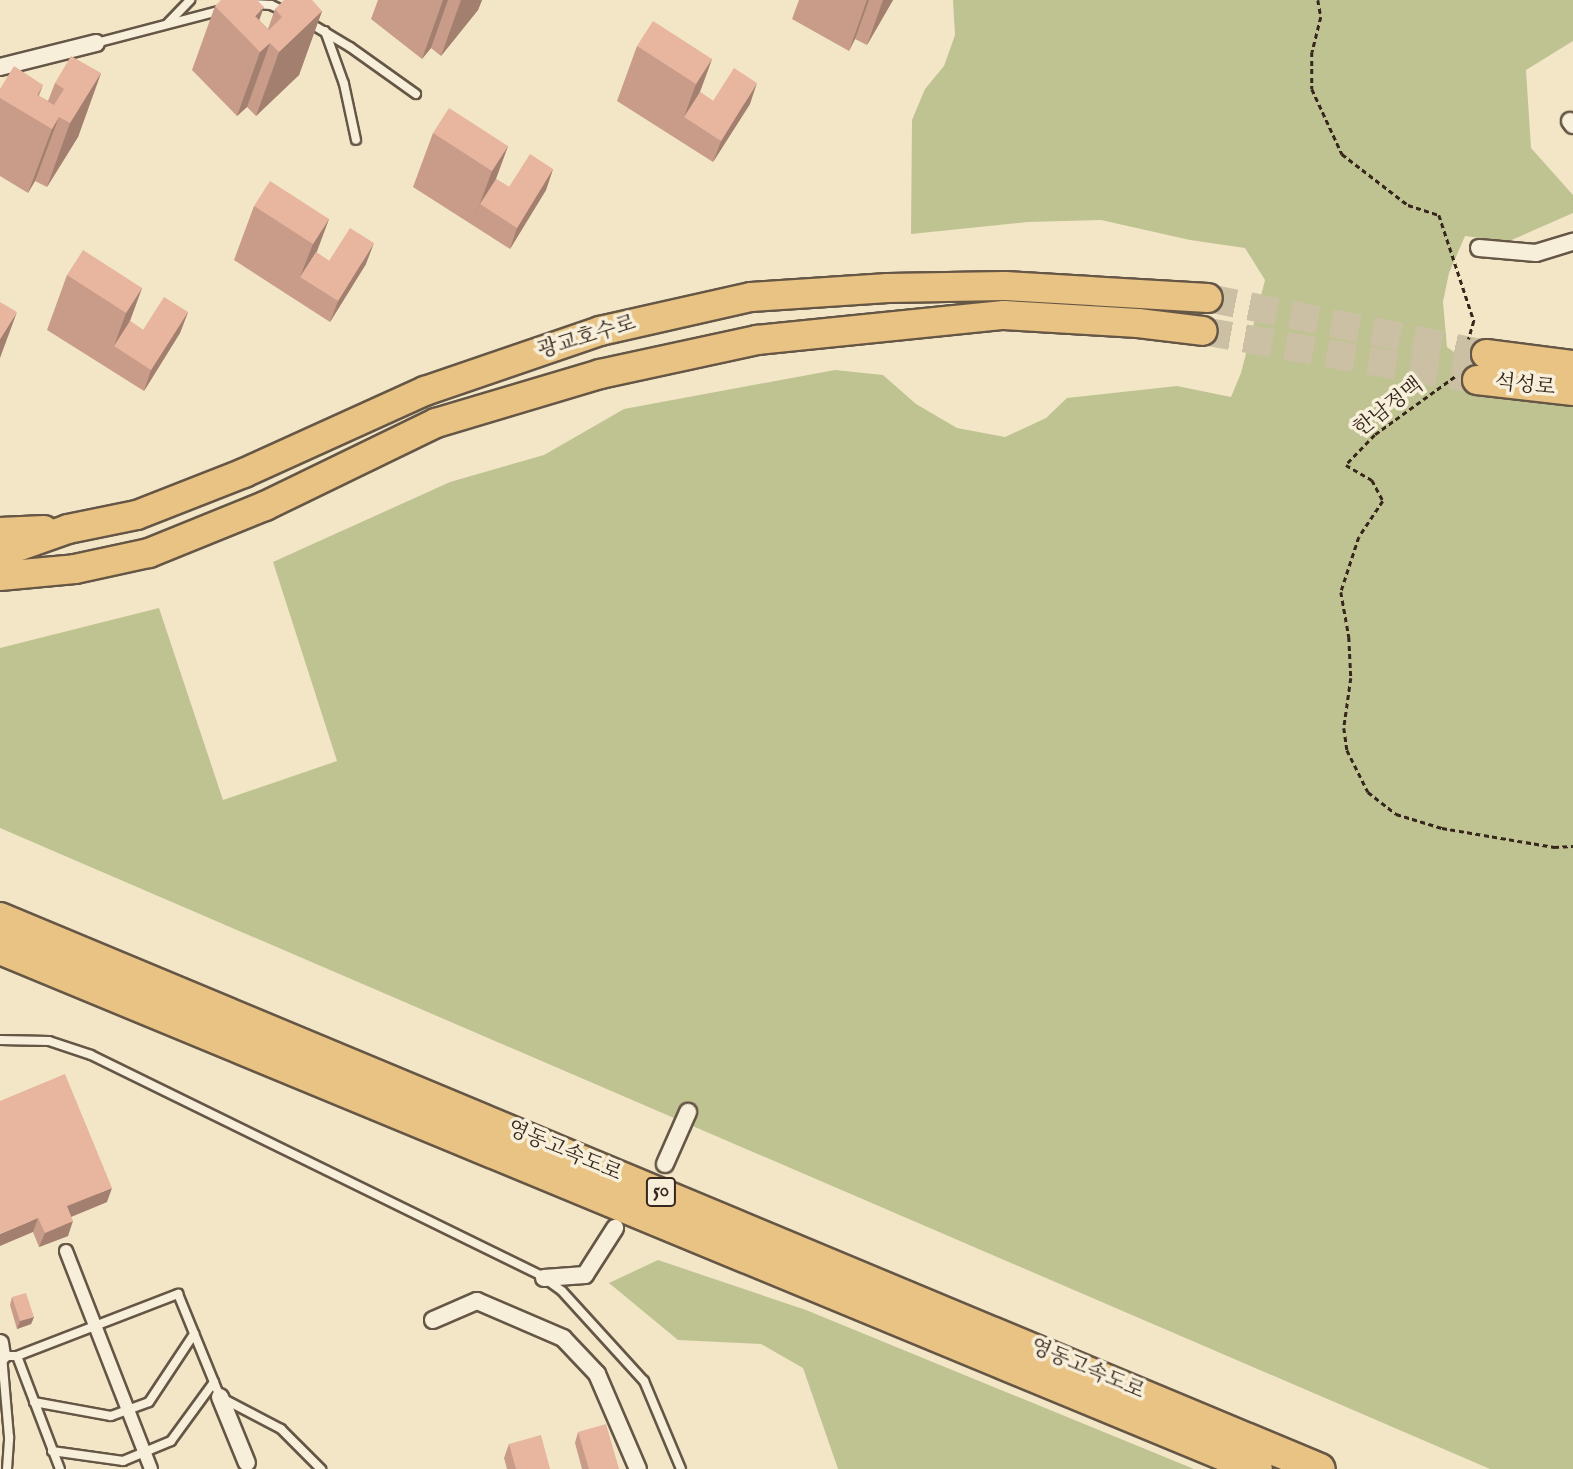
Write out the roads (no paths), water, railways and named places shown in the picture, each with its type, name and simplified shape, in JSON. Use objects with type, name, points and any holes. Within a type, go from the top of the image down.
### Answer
[{"type":"highway","name":"광교호수로","points":[[0,553],[68,529],[137,515],[244,473],[425,391],[600,331],[751,297],[888,288],[1005,286],[1208,298]]},
{"type":"highway","name":"광교호수로","points":[[0,576],[75,569],[149,553],[265,506],[436,423],[600,374],[757,340],[1004,316],[1138,323],[1203,331]]},
{"type":"highway","name":"석성로","points":[[1573,365],[1473,363],[1573,391]]},
{"type":"highway","points":[[0,532],[68,529]]},
{"type":"highway","points":[[0,594],[28,590],[75,569]]},
{"type":"highway","name":"영동고속도로","points":[[0,918],[1320,1469]]},
{"type":"highway","name":"영동고속도로","points":[[0,949],[1257,1469]]},
{"type":"street","points":[[0,67],[96,43]]},
{"type":"street","points":[[1479,248],[1536,253],[1573,242]]},
{"type":"street","points":[[665,1164],[688,1111]]},
{"type":"street","points":[[544,1278],[585,1275],[615,1228]]},
{"type":"street","points":[[66,1251],[151,1469]]},
{"type":"street","points":[[433,1320],[477,1301],[563,1338],[597,1374],[638,1469]]},
{"type":"street","points":[[217,1390],[247,1463]]},
{"type":"lane","points":[[166,25],[190,0]]},
{"type":"lane","points":[[243,4],[271,5],[325,31],[416,94]]},
{"type":"lane","points":[[96,43],[232,7]]},
{"type":"lane","points":[[325,31],[344,84],[356,140]]},
{"type":"lane","points":[[0,1040],[50,1041],[91,1055],[544,1278],[562,1291],[592,1321],[644,1381],[681,1469]]},
{"type":"lane","points":[[6,1352],[178,1294],[217,1390],[281,1429],[321,1469]]},
{"type":"lane","points":[[34,1402],[111,1416],[149,1402],[194,1334]]},
{"type":"lane","points":[[6,1352],[34,1402],[60,1469]]},
{"type":"lane","points":[[6,1352],[9,1437],[7,1469]]},
{"type":"lane","points":[[52,1451],[123,1461],[171,1441],[217,1390]]},
{"type":"tunnel","points":[[1208,298],[1486,354]]},
{"type":"tunnel","points":[[1203,331],[1477,380]]}]
